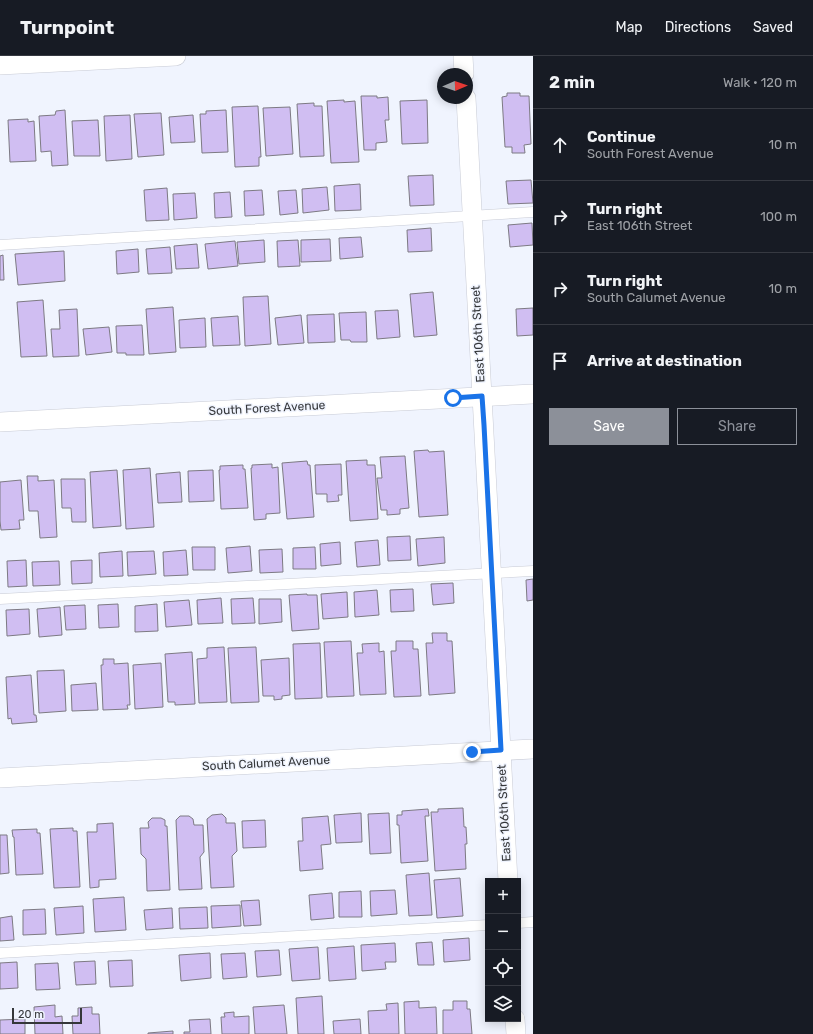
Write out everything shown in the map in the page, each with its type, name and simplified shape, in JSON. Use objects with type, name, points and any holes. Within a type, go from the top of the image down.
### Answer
[{"type":"street","points":[[0,65],[176,56]]},
{"type":"street","points":[[463,56],[464,68]]},
{"type":"street","name":"East 106th Street","points":[[466,104],[508,878]]},
{"type":"street","name":"South Forest Avenue","points":[[0,422],[533,394]]},
{"type":"street","name":"South Calumet Avenue","points":[[0,778],[533,749]]},
{"type":"street","points":[[516,1022],[516,1034]]},
{"type":"lane","points":[[0,245],[533,212]]},
{"type":"lane","points":[[0,599],[533,571]]},
{"type":"lane","points":[[521,923],[533,922]]},
{"type":"lane","points":[[0,953],[485,925]]},
{"type":"building","points":[[507,93],[520,93],[520,96],[529,96],[531,144],[524,145],[525,153],[512,153],[512,147],[505,147],[502,97],[507,96]]},
{"type":"building","points":[[361,96],[377,96],[377,98],[388,97],[389,120],[385,120],[387,142],[376,143],[376,150],[364,150]]},
{"type":"building","points":[[344,100],[344,102],[355,101],[359,162],[331,163],[327,101]]},
{"type":"building","points":[[427,100],[428,143],[402,144],[400,101]]},
{"type":"building","points":[[314,103],[314,106],[322,106],[324,156],[300,157],[297,104]]},
{"type":"building","points":[[258,106],[261,157],[259,157],[259,166],[235,167],[232,107]]},
{"type":"building","points":[[290,107],[293,154],[266,156],[263,108]]},
{"type":"building","points":[[65,110],[68,165],[52,166],[51,151],[41,152],[39,116],[55,115],[56,111]]},
{"type":"building","points":[[226,110],[228,152],[202,153],[200,114],[206,114],[206,111]]},
{"type":"building","points":[[161,113],[164,155],[138,157],[134,114]]},
{"type":"building","points":[[130,115],[132,159],[106,161],[104,116]]},
{"type":"building","points":[[193,115],[195,142],[171,143],[169,117]]},
{"type":"building","points":[[28,119],[28,122],[34,121],[36,161],[10,162],[8,120]]},
{"type":"building","points":[[98,120],[100,156],[74,156],[72,121]]},
{"type":"building","points":[[433,175],[434,205],[410,206],[408,176]]},
{"type":"building","points":[[531,180],[533,203],[508,204],[506,181]]},
{"type":"building","points":[[360,184],[361,210],[335,211],[334,186]]},
{"type":"building","points":[[327,187],[329,210],[303,213],[302,189]]},
{"type":"building","points":[[167,188],[169,220],[146,221],[144,190]]},
{"type":"building","points":[[262,190],[264,215],[245,216],[244,191]]},
{"type":"building","points":[[296,190],[298,213],[280,215],[278,191]]},
{"type":"building","points":[[230,192],[232,217],[215,218],[214,193]]},
{"type":"building","points":[[195,193],[197,218],[174,220],[173,194]]},
{"type":"building","points":[[532,223],[533,245],[510,247],[508,225]]},
{"type":"building","points":[[431,228],[432,251],[408,252],[407,230]]},
{"type":"building","points":[[361,237],[363,257],[340,259],[339,238]]},
{"type":"building","points":[[330,239],[331,261],[301,262],[301,240]]},
{"type":"building","points":[[264,240],[265,262],[239,264],[237,242]]},
{"type":"building","points":[[298,240],[300,266],[278,267],[277,241]]},
{"type":"building","points":[[235,241],[238,266],[208,269],[205,244]]},
{"type":"building","points":[[197,244],[199,268],[176,269],[174,246]]},
{"type":"building","points":[[170,247],[172,273],[148,274],[146,249]]},
{"type":"building","points":[[138,249],[139,272],[117,274],[116,251]]},
{"type":"building","points":[[64,251],[65,281],[18,285],[15,254]]},
{"type":"building","points":[[3,255],[4,280],[0,280],[0,256]]},
{"type":"building","points":[[433,292],[437,335],[414,337],[410,294]]},
{"type":"building","points":[[268,296],[271,344],[245,346],[243,297]]},
{"type":"building","points":[[43,300],[47,356],[21,357],[17,302]]},
{"type":"building","points":[[173,307],[176,352],[149,354],[146,309]]},
{"type":"building","points":[[533,308],[533,335],[517,336],[516,309]]},
{"type":"building","points":[[77,309],[79,356],[53,357],[51,329],[60,329],[59,310]]},
{"type":"building","points":[[398,310],[400,337],[377,339],[375,311]]},
{"type":"building","points":[[366,312],[367,342],[351,342],[350,340],[341,340],[339,313]]},
{"type":"building","points":[[334,314],[335,342],[308,343],[307,315]]},
{"type":"building","points":[[301,315],[304,343],[278,345],[275,318]]},
{"type":"building","points":[[238,316],[240,345],[213,346],[211,318]]},
{"type":"building","points":[[205,318],[206,347],[180,348],[179,320]]},
{"type":"building","points":[[142,325],[144,355],[126,355],[126,353],[117,353],[116,326]]},
{"type":"building","points":[[109,327],[112,352],[86,355],[83,329]]},
{"type":"building","points":[[428,450],[429,452],[444,451],[448,515],[419,517],[414,451]]},
{"type":"building","points":[[405,456],[409,508],[400,509],[400,514],[387,515],[387,510],[381,510],[377,478],[382,478],[380,457]]},
{"type":"building","points":[[367,460],[367,465],[375,465],[378,519],[350,521],[346,461]]},
{"type":"building","points":[[307,461],[308,465],[310,465],[314,517],[287,519],[282,463]]},
{"type":"building","points":[[272,464],[272,468],[278,467],[280,513],[266,514],[266,519],[254,520],[251,468],[252,465]]},
{"type":"building","points":[[341,464],[342,495],[338,495],[339,501],[327,502],[327,494],[316,494],[315,465]]},
{"type":"building","points":[[243,465],[243,469],[245,469],[248,508],[221,509],[220,466]]},
{"type":"building","points":[[150,468],[154,527],[126,529],[123,470]]},
{"type":"building","points":[[117,470],[121,526],[93,528],[90,472]]},
{"type":"building","points":[[213,470],[214,501],[189,502],[188,471]]},
{"type":"building","points":[[180,472],[182,502],[158,503],[156,474]]},
{"type":"building","points":[[27,476],[38,476],[38,481],[54,480],[57,537],[40,538],[38,511],[29,511]]},
{"type":"building","points":[[61,479],[85,479],[86,522],[72,522],[71,508],[62,508]]},
{"type":"building","points":[[21,480],[24,520],[19,520],[20,529],[1,530],[0,482]]},
{"type":"building","points":[[410,536],[411,560],[388,561],[387,537]]},
{"type":"building","points":[[444,537],[445,563],[418,566],[416,539]]},
{"type":"building","points":[[378,540],[380,565],[357,567],[355,542]]},
{"type":"building","points":[[340,542],[341,564],[321,566],[320,544]]},
{"type":"building","points":[[250,546],[252,571],[228,573],[226,548]]},
{"type":"building","points":[[192,547],[215,547],[215,570],[193,570]]},
{"type":"building","points":[[315,547],[316,569],[293,569],[293,548]]},
{"type":"building","points":[[282,549],[283,572],[260,573],[259,550]]},
{"type":"building","points":[[186,550],[188,575],[164,576],[163,552]]},
{"type":"building","points":[[122,551],[123,576],[100,577],[99,553]]},
{"type":"building","points":[[154,551],[156,574],[128,576],[127,552]]},
{"type":"building","points":[[26,560],[27,586],[8,587],[7,561]]},
{"type":"building","points":[[92,560],[92,583],[72,584],[71,561]]},
{"type":"building","points":[[59,561],[60,585],[33,586],[32,562]]},
{"type":"building","points":[[533,579],[533,600],[527,601],[526,580]]},
{"type":"building","points":[[453,583],[454,603],[433,605],[431,584]]},
{"type":"building","points":[[413,589],[414,611],[391,612],[390,590]]},
{"type":"building","points":[[377,590],[379,615],[355,617],[354,592]]},
{"type":"building","points":[[347,592],[348,617],[323,619],[321,594]]},
{"type":"building","points":[[289,595],[317,595],[319,629],[292,631]]},
{"type":"building","points":[[221,598],[223,623],[198,624],[197,600]]},
{"type":"building","points":[[253,598],[255,623],[232,624],[231,599]]},
{"type":"building","points":[[259,599],[281,599],[282,622],[259,624]]},
{"type":"building","points":[[189,600],[192,625],[166,627],[164,602]]},
{"type":"building","points":[[118,604],[119,627],[99,628],[98,605]]},
{"type":"building","points":[[157,604],[158,631],[135,632],[135,606]]},
{"type":"building","points":[[85,605],[86,629],[66,630],[64,606]]},
{"type":"building","points":[[60,607],[62,635],[39,637],[37,609]]},
{"type":"building","points":[[29,609],[30,634],[7,636],[6,610]]},
{"type":"building","points":[[432,633],[447,633],[447,641],[452,641],[455,693],[429,695],[426,643],[433,643]]},
{"type":"building","points":[[351,641],[354,696],[327,697],[324,642]]},
{"type":"building","points":[[396,641],[413,641],[413,649],[418,649],[421,696],[394,697],[391,651],[396,651]]},
{"type":"building","points":[[320,643],[322,698],[295,699],[293,644]]},
{"type":"building","points":[[379,643],[379,652],[384,651],[386,694],[360,695],[357,653],[363,653],[362,644]]},
{"type":"building","points":[[224,647],[227,702],[199,703],[197,659],[207,658],[207,648]]},
{"type":"building","points":[[256,647],[259,702],[231,703],[228,648]]},
{"type":"building","points":[[192,652],[195,704],[175,705],[175,702],[168,702],[165,654]]},
{"type":"building","points":[[289,658],[290,695],[282,696],[282,699],[274,700],[274,696],[263,696],[261,660]]},
{"type":"building","points":[[103,659],[114,659],[114,664],[128,663],[130,705],[127,705],[128,709],[103,710],[101,665],[103,665]]},
{"type":"building","points":[[161,663],[163,707],[135,709],[133,665]]},
{"type":"building","points":[[64,670],[66,711],[39,713],[37,671]]},
{"type":"building","points":[[31,675],[34,715],[36,715],[37,722],[12,724],[11,718],[8,719],[6,677]]},
{"type":"building","points":[[96,683],[98,710],[72,711],[71,685]]},
{"type":"building","points":[[463,808],[467,844],[465,844],[466,869],[435,871],[431,812],[438,812],[438,809]]},
{"type":"building","points":[[428,809],[429,816],[425,816],[428,861],[401,863],[397,815],[402,815],[402,811]]},
{"type":"building","points":[[361,813],[362,842],[336,843],[334,815]]},
{"type":"building","points":[[389,813],[391,853],[370,854],[368,814]]},
{"type":"building","points":[[222,814],[226,818],[226,823],[235,823],[237,851],[232,856],[234,887],[211,888],[207,819],[212,815]]},
{"type":"building","points":[[180,816],[189,816],[193,819],[194,825],[203,825],[204,852],[200,857],[202,889],[179,890],[176,820]]},
{"type":"building","points":[[328,816],[331,844],[321,845],[323,869],[300,871],[298,841],[303,841],[302,818]]},
{"type":"building","points":[[152,818],[161,818],[165,820],[165,826],[167,826],[170,890],[147,891],[146,859],[141,854],[140,828],[149,828],[148,822]]},
{"type":"building","points":[[265,820],[266,847],[243,848],[242,821]]},
{"type":"building","points":[[113,823],[116,879],[99,880],[99,887],[90,888],[87,832],[97,832],[97,824]]},
{"type":"building","points":[[73,828],[73,831],[77,831],[80,887],[54,888],[50,829]]},
{"type":"building","points":[[37,829],[37,833],[40,833],[43,874],[16,875],[14,837],[12,830]]},
{"type":"building","points":[[0,835],[7,835],[9,873],[0,874]]},
{"type":"building","points":[[429,873],[432,915],[409,916],[406,875]]},
{"type":"building","points":[[460,878],[463,916],[437,918],[434,880]]},
{"type":"building","points":[[395,890],[397,914],[371,916],[370,891]]},
{"type":"building","points":[[361,891],[362,917],[339,917],[339,892]]},
{"type":"building","points":[[332,893],[334,918],[311,920],[309,895]]},
{"type":"building","points":[[124,897],[126,930],[95,932],[93,899]]},
{"type":"building","points":[[259,900],[261,925],[244,926],[241,901]]},
{"type":"building","points":[[240,905],[241,926],[212,928],[211,906]]},
{"type":"building","points":[[83,906],[84,933],[56,935],[54,908]]},
{"type":"building","points":[[207,907],[208,928],[180,929],[179,908]]},
{"type":"building","points":[[172,908],[173,928],[146,930],[144,910]]},
{"type":"building","points":[[45,909],[46,934],[23,935],[23,910]]},
{"type":"building","points":[[12,916],[14,940],[0,941],[0,918]]},
{"type":"building","points":[[469,938],[470,960],[444,962],[443,940]]},
{"type":"building","points":[[432,942],[434,965],[418,965],[416,943]]},
{"type":"building","points":[[395,943],[396,962],[385,962],[386,969],[362,971],[361,945]]},
{"type":"building","points":[[354,946],[356,979],[329,981],[327,948]]},
{"type":"building","points":[[318,947],[320,979],[292,981],[289,949]]},
{"type":"building","points":[[279,950],[281,975],[257,977],[255,951]]},
{"type":"building","points":[[210,953],[211,978],[181,981],[179,955]]},
{"type":"building","points":[[245,953],[247,977],[223,979],[221,954]]},
{"type":"building","points":[[132,960],[133,986],[110,987],[108,961]]},
{"type":"building","points":[[95,961],[96,984],[76,985],[74,962]]},
{"type":"building","points":[[17,962],[18,988],[0,989],[0,963]]},
{"type":"building","points":[[58,963],[60,989],[36,990],[35,964]]},
{"type":"building","points":[[322,996],[324,1034],[298,1034],[296,998]]},
{"type":"building","points":[[419,1001],[419,1008],[436,1007],[437,1034],[405,1034],[404,1002]]},
{"type":"building","points":[[453,1001],[467,1001],[467,1009],[470,1009],[472,1034],[443,1034],[443,1010],[453,1010]]},
{"type":"building","points":[[398,1003],[399,1034],[369,1034],[368,1011],[387,1010],[386,1004]]},
{"type":"building","points":[[55,1005],[55,1017],[62,1016],[63,1034],[35,1034],[34,1007]]},
{"type":"building","points":[[284,1005],[287,1034],[255,1034],[253,1007]]},
{"type":"building","points":[[92,1007],[92,1014],[99,1014],[100,1034],[73,1034],[72,1016],[78,1016],[78,1008]]},
{"type":"building","points":[[234,1012],[234,1017],[249,1016],[249,1034],[222,1034],[221,1017],[225,1017],[224,1013]]},
{"type":"building","points":[[25,1019],[25,1034],[0,1034],[0,1020]]},
{"type":"building","points":[[210,1019],[211,1034],[184,1034],[184,1032],[190,1032],[189,1020]]},
{"type":"building","points":[[360,1019],[361,1034],[334,1034],[333,1021]]},
{"type":"building","points":[[173,1031],[173,1034],[148,1034],[148,1033]]},
{"type":"route","points":[[453,398],[482,396],[484,425],[501,750],[472,752]]}]
